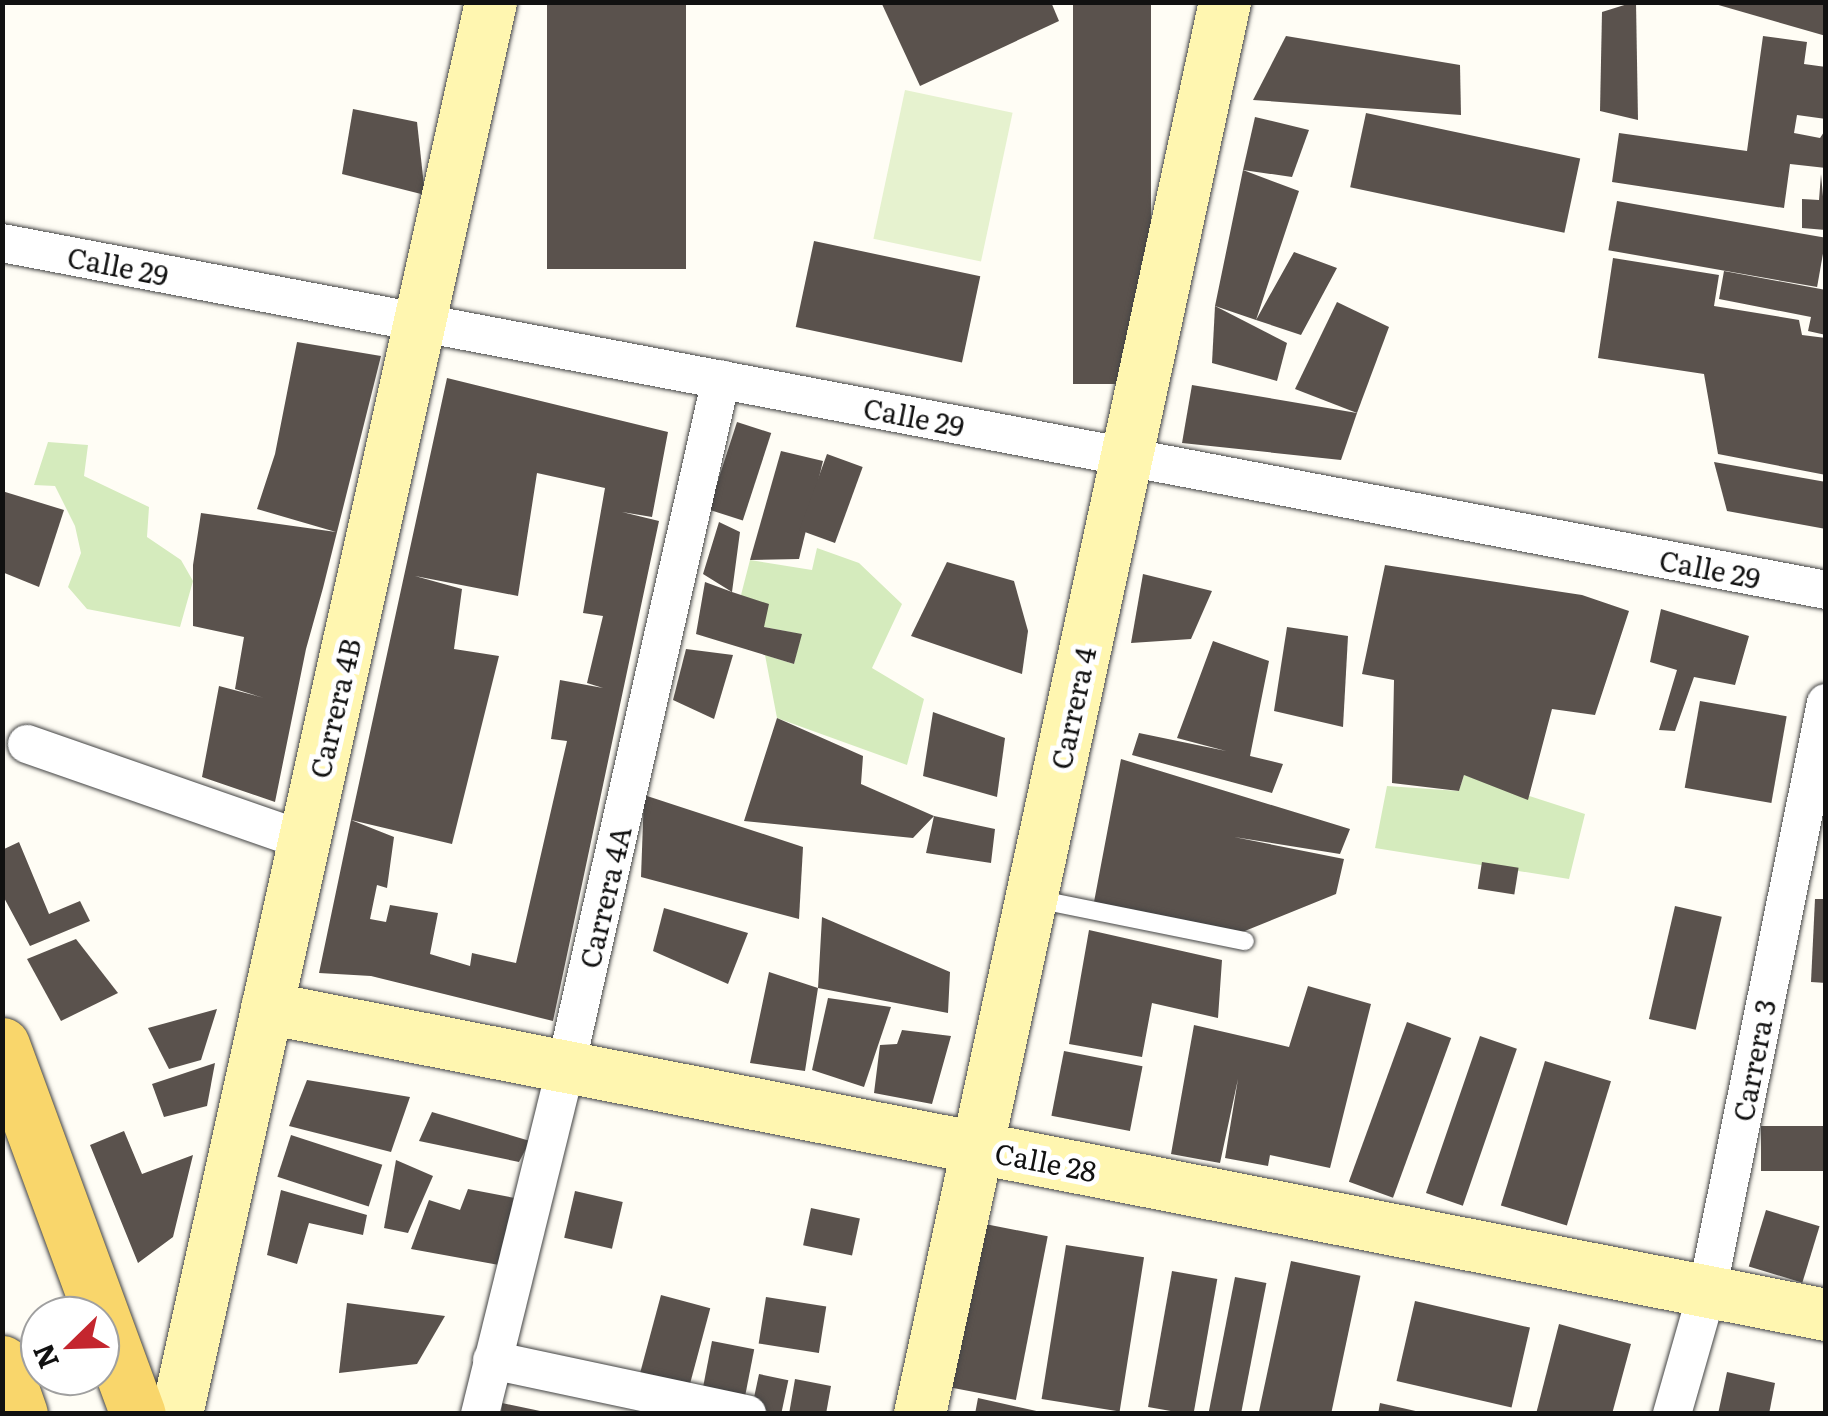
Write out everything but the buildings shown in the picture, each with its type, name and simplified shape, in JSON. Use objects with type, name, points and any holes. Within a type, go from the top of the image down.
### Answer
[{"type":"main road","name":"Carrera 4B","points":[[177,1414],[492,2]]},
{"type":"main road","name":"Carrera 4","points":[[920,1414],[1224,2]]},
{"type":"main road","name":"Calle 28","points":[[267,1008],[1826,1315]]},
{"type":"main road","points":[[2,1046],[138,1414]]},
{"type":"main road","points":[[2,1363],[20,1414]]},
{"type":"street","name":"Calle 29","points":[[2,244],[1826,590]]},
{"type":"street","name":"Carrera 4A","points":[[480,1414],[566,1066],[721,379]]},
{"type":"street","name":"Carrera 3","points":[[1672,1414],[1707,1292],[1813,816],[1826,704]]},
{"type":"street","points":[[27,744],[304,841]]},
{"type":"street","points":[[492,1360],[747,1414]]},
{"type":"lane","points":[[1031,898],[1246,941]]},
{"type":"green space","points":[[905,90],[1013,113],[981,262],[873,239]]},
{"type":"green space","points":[[48,442],[88,445],[84,476],[149,507],[147,537],[181,560],[193,581],[180,627],[87,609],[68,587],[81,553],[75,526],[55,486],[34,485]]},
{"type":"green space","points":[[817,548],[859,563],[902,604],[872,668],[924,699],[907,765],[777,718],[765,655],[794,664],[801,634],[764,627],[741,595],[750,560],[812,570]]},
{"type":"green space","points":[[1464,775],[1585,814],[1569,879],[1375,848],[1387,786],[1459,791]]}]
